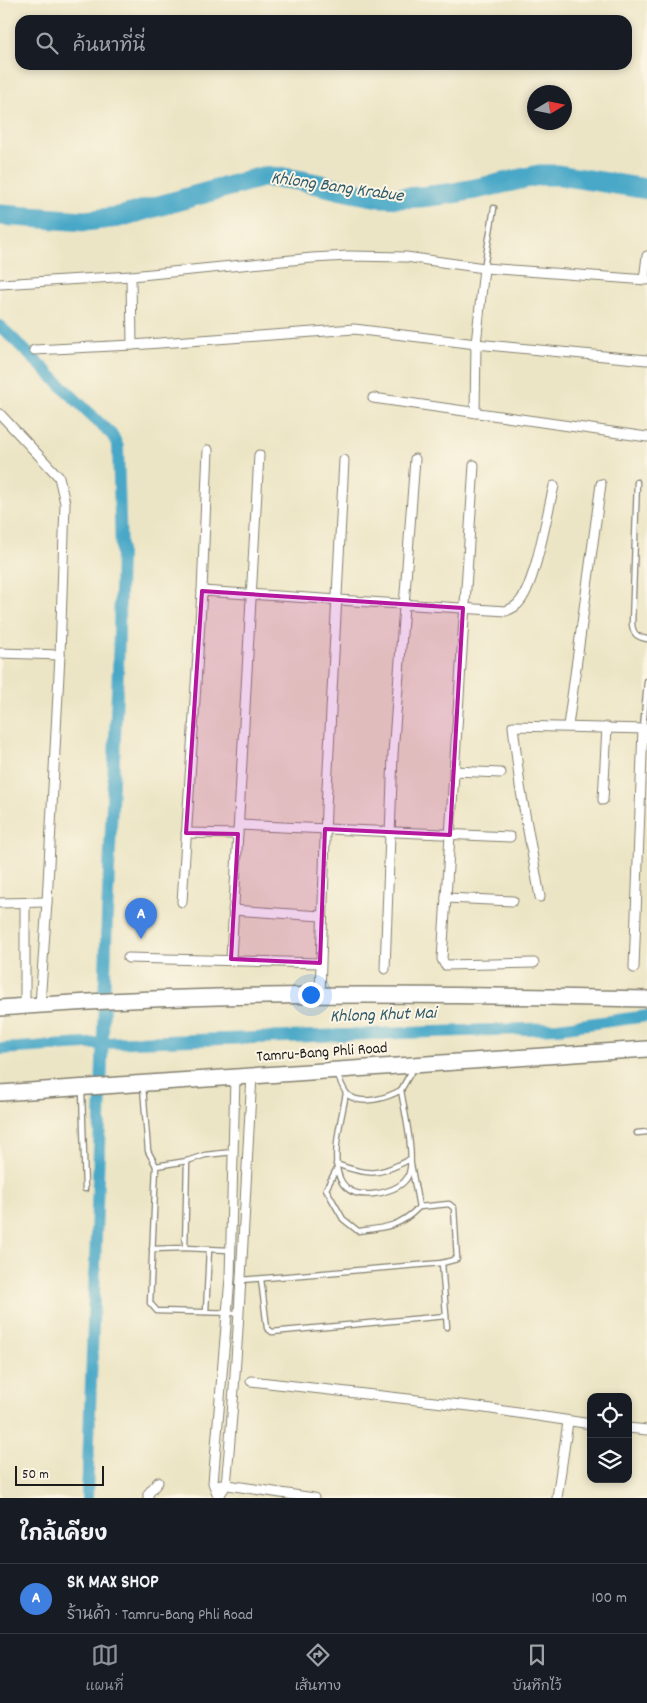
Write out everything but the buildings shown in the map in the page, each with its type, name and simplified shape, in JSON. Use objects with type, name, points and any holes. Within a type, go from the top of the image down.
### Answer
[{"type":"main road","points":[[0,1008],[130,999],[320,994],[647,999]]},
{"type":"main road","name":"Tamru-Bang Phli Road","points":[[0,1093],[415,1063],[647,1049]]},
{"type":"street","points":[[0,284],[131,276],[349,256],[406,257],[484,268],[645,280],[647,256]]},
{"type":"street","points":[[475,413],[476,344],[484,268]]},
{"type":"street","points":[[131,276],[132,346]]},
{"type":"street","points":[[34,350],[132,346],[354,329],[476,344],[647,360]]},
{"type":"street","points":[[373,398],[647,437]]},
{"type":"street","points":[[0,414],[51,465],[59,477],[65,503],[60,655],[47,902],[32,1005]]},
{"type":"street","points":[[182,902],[202,591],[208,450]]},
{"type":"street","points":[[231,959],[259,455]]},
{"type":"street","points":[[385,969],[390,832],[415,459]]},
{"type":"street","points":[[320,994],[321,916],[344,460]]},
{"type":"street","points":[[474,465],[463,608],[442,959],[446,965],[534,963]]},
{"type":"street","points":[[568,726],[600,484]]},
{"type":"street","points":[[202,591],[506,611],[516,607],[523,598],[530,579],[554,486]]},
{"type":"street","points":[[0,653],[60,655]]},
{"type":"street","points":[[540,897],[512,729],[516,725],[645,729],[634,968]]},
{"type":"street","points":[[603,800],[607,727]]},
{"type":"street","points":[[454,770],[501,774]]},
{"type":"street","points":[[186,833],[238,829],[325,830],[510,838]]},
{"type":"street","points":[[446,898],[513,901]]},
{"type":"street","points":[[0,903],[47,902]]},
{"type":"street","points":[[25,903],[32,1005]]},
{"type":"street","points":[[233,910],[321,916]]},
{"type":"street","points":[[128,958],[231,959],[320,963]]},
{"type":"street","points":[[219,1497],[214,1484],[228,1312],[235,1076]]},
{"type":"street","points":[[219,1497],[226,1485],[236,1378],[252,1076]]},
{"type":"street","points":[[251,1381],[478,1407],[587,1424]]},
{"type":"street","points":[[557,1498],[568,1422]]},
{"type":"street","points":[[632,1428],[647,1430]]},
{"type":"street","points":[[148,1498],[148,1494],[158,1482]]},
{"type":"street","points":[[214,1484],[314,1498]]},
{"type":"lane","points":[[484,268],[494,208]]},
{"type":"lane","points":[[637,482],[632,624],[633,632],[637,636],[647,639]]},
{"type":"lane","points":[[645,729],[647,681]]},
{"type":"lane","points":[[415,1063],[401,1090],[410,1159],[419,1207]]},
{"type":"lane","points":[[334,1069],[346,1093],[356,1100],[377,1100],[401,1090]]},
{"type":"lane","points":[[135,1083],[148,1150],[156,1166],[150,1303],[152,1308],[156,1311],[239,1313]]},
{"type":"lane","points":[[82,1087],[84,1189]]},
{"type":"lane","points":[[240,1281],[454,1262],[458,1256],[454,1208],[448,1204],[419,1207],[408,1219],[388,1227],[358,1231],[343,1219],[326,1189],[336,1167],[346,1093]]},
{"type":"lane","points":[[637,1133],[647,1132]]},
{"type":"lane","points":[[156,1166],[186,1161],[205,1155],[233,1152]]},
{"type":"lane","points":[[336,1167],[361,1173],[388,1171],[410,1159]]},
{"type":"lane","points":[[336,1167],[340,1183],[352,1192],[372,1194],[393,1189],[407,1178],[410,1159]]},
{"type":"lane","points":[[185,1248],[186,1161]]},
{"type":"lane","points":[[152,1248],[229,1250]]},
{"type":"lane","points":[[206,1312],[209,1249]]},
{"type":"lane","points":[[442,1263],[447,1328]]},
{"type":"lane","points":[[261,1279],[267,1328],[272,1332],[446,1316]]},
{"type":"highlighted area","points":[[202,591],[463,608],[450,835],[325,829],[320,963],[231,959],[238,834],[186,833]]},
{"type":"waterway","name":"Khlong Bang Krabue","points":[[0,215],[85,221],[119,217],[262,177],[292,179],[367,195],[402,198],[461,192],[539,175],[558,175],[647,189]]},
{"type":"waterway","points":[[0,326],[113,436],[118,447],[121,553],[118,670],[107,916],[87,1498]]},
{"type":"waterway","name":"Khlong Khut Mai","points":[[0,1049],[103,1043],[558,1028],[647,1016]]},
{"type":"place","name":"SK MAX SHOP","points":[[141,939]]}]
